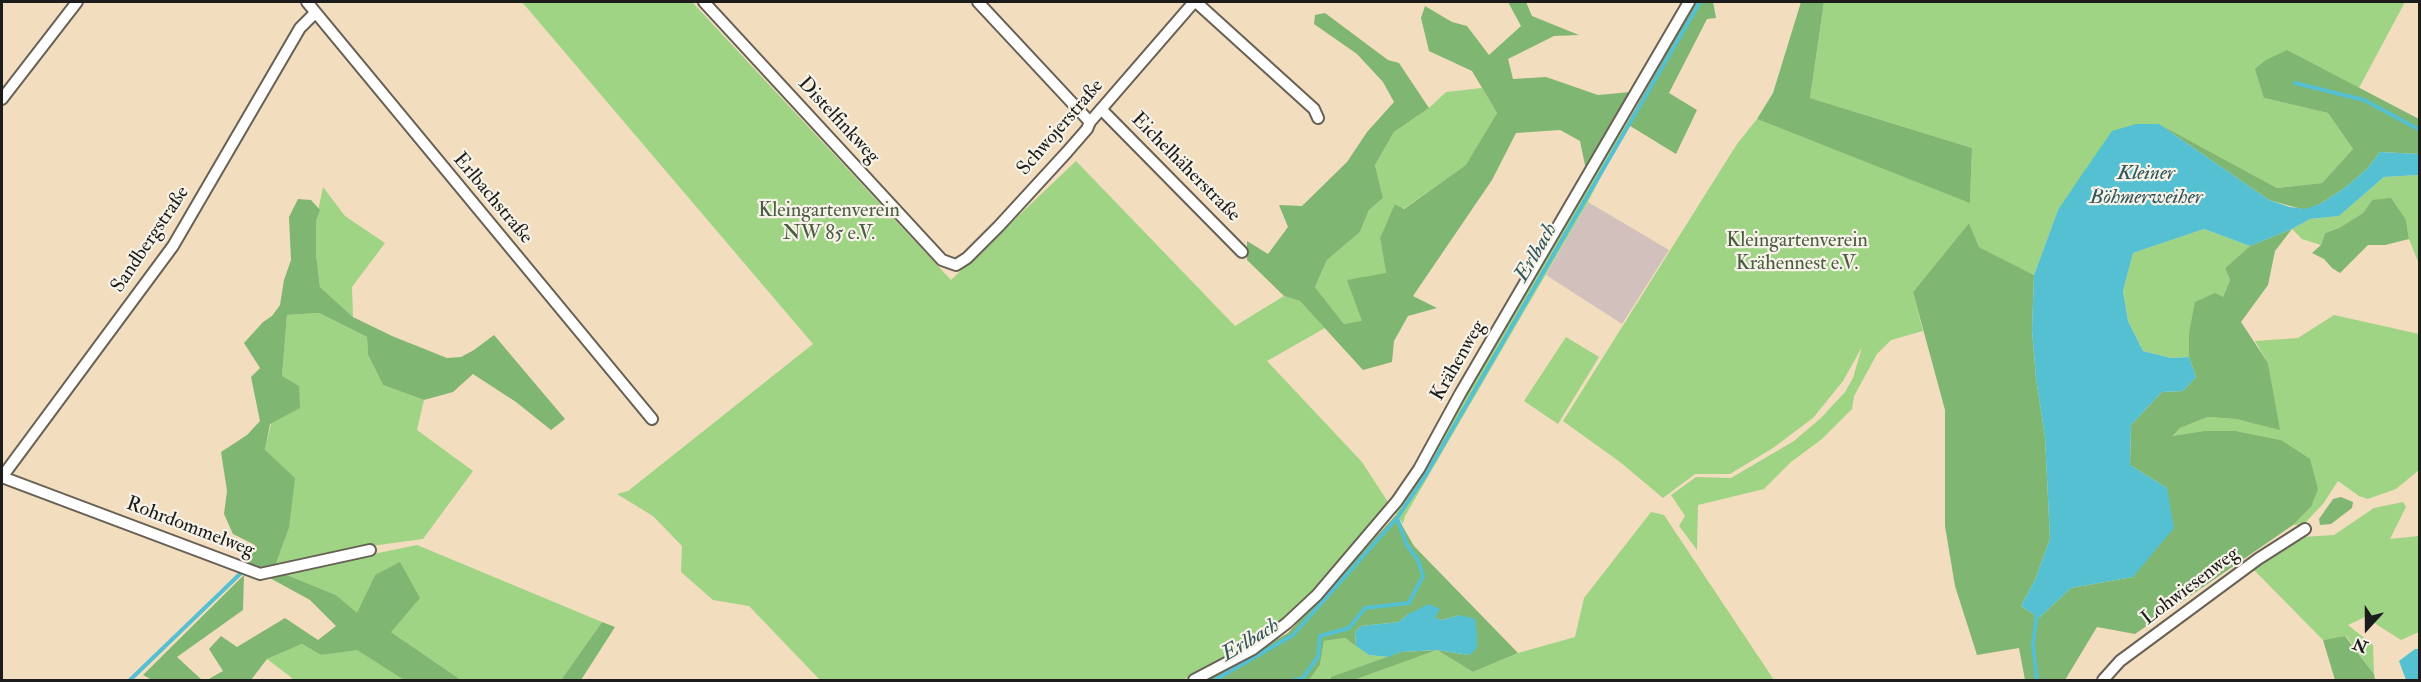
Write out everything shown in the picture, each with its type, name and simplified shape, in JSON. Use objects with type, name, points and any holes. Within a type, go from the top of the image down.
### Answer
[{"type":"street","points":[[2,99],[77,2]]},
{"type":"street","name":"Erlbachstraße","points":[[307,2],[652,419]]},
{"type":"street","name":"Distelfinkweg","points":[[704,2],[947,263]]},
{"type":"street","points":[[978,2],[1090,122]]},
{"type":"street","points":[[1195,2],[1314,109],[1318,118]]},
{"type":"street","name":"Schwojerstraße","points":[[947,263],[956,265],[975,250],[1067,152],[1101,109],[1195,2]]},
{"type":"street","name":"Krähenweg","points":[[1194,681],[1253,648],[1287,623],[1317,595],[1397,501],[1430,450],[1460,394],[1689,2]]},
{"type":"street","name":"Sandbergstraße","points":[[2,477],[173,246],[300,28],[315,13]]},
{"type":"street","name":"Eichelhäherstraße","points":[[1101,109],[1242,252]]},
{"type":"street","name":"Rohrdommelweg","points":[[2,477],[260,574],[370,550]]},
{"type":"street","name":"Lohwiesenweg","points":[[2103,681],[2120,661],[2258,559],[2305,529]]},
{"type":"shaded area","points":[[1588,202],[1669,250],[1622,324],[1546,275]]},
{"type":"green space","name":"Kleingartenverein NW 85 e.V.","points":[[522,2],[692,2],[951,280],[1076,161],[1235,326],[1284,296],[1300,301],[1325,328],[1267,361],[1362,462],[1388,502],[1313,591],[1285,620],[1251,645],[1217,665],[1182,680],[820,680],[749,606],[713,600],[681,572],[682,546],[653,516],[617,494],[628,491],[813,344]]},
{"type":"green space","points":[[1508,2],[1526,2],[1532,16],[1579,35],[1554,36],[1508,59],[1513,79],[1546,77],[1598,95],[1631,92],[1586,170],[1580,141],[1560,130],[1516,133],[1492,180],[1413,296],[1437,308],[1408,316],[1394,341],[1392,362],[1363,370],[1300,301],[1284,296],[1247,260],[1247,241],[1268,254],[1288,227],[1279,205],[1302,206],[1347,162],[1367,132],[1394,102],[1383,82],[1357,54],[1314,24],[1315,15],[1325,13],[1388,60],[1399,63],[1429,108],[1394,132],[1375,165],[1383,198],[1369,210],[1360,232],[1327,260],[1315,287],[1344,324],[1362,321],[1347,280],[1386,273],[1380,238],[1395,204],[1404,209],[1466,165],[1497,113],[1472,71],[1429,51],[1421,18],[1425,6],[1452,22],[1467,26],[1489,55],[1521,26]]},
{"type":"green space","points":[[1681,2],[1694,2],[1655,69],[1588,202],[1405,516],[1403,524],[1388,502],[1414,469],[1488,333],[1617,119]]},
{"type":"green space","points":[[1694,2],[1713,2],[1716,18],[1707,19],[1669,93],[1697,110],[1676,154],[1627,124]]},
{"type":"green space","points":[[1801,2],[1824,2],[1810,98],[1972,148],[1970,203],[1757,119],[1773,93]]},
{"type":"green space","name":"Kleingartenverein Krähennest e.V.","points":[[1824,2],[2405,2],[2359,88],[2264,98],[2328,113],[2353,149],[2322,183],[2277,188],[2159,124],[2058,210],[2034,275],[1979,247],[1969,223],[1913,292],[1923,331],[1891,340],[1877,354],[1854,396],[1852,409],[1822,439],[1791,462],[1764,489],[1698,505],[1697,550],[1679,526],[1685,516],[1671,495],[1696,477],[1731,478],[1794,441],[1821,418],[1845,392],[1853,378],[1862,347],[1843,381],[1813,418],[1773,448],[1730,474],[1695,474],[1663,498],[1620,462],[1563,421],[1737,144],[1757,119],[1970,202],[1972,148],[1810,98]]},
{"type":"green space","points":[[2287,50],[2419,119],[2419,154],[2380,152],[2367,169],[2346,187],[2320,204],[2305,210],[2269,200],[2159,124],[2277,188],[2322,183],[2353,149],[2328,113],[2264,98],[2255,69],[2266,60]]},
{"type":"green space","points":[[1482,88],[1497,113],[1467,165],[1403,209],[1396,204],[1380,238],[1386,273],[1363,322],[1344,324],[1315,287],[1327,260],[1360,232],[1369,210],[1383,198],[1375,165],[1394,132],[1429,108],[1446,92]]},
{"type":"green space","points":[[2419,175],[2419,264],[2409,239],[2406,220],[2372,200],[2363,213],[2339,228],[2325,233],[2321,245],[2302,239],[2292,229],[2310,219],[2339,216],[2384,177]]},
{"type":"green space","points":[[323,187],[345,216],[385,243],[352,287],[353,317],[320,287],[316,254],[316,221]]},
{"type":"green space","points":[[2391,198],[2406,220],[2409,239],[2385,245],[2368,245],[2340,273],[2324,259],[2312,253],[2321,245],[2325,233],[2339,228],[2363,213],[2372,200]]},
{"type":"green space","points":[[298,199],[311,200],[320,210],[316,221],[316,254],[320,287],[353,317],[392,336],[447,358],[461,357],[494,335],[565,419],[551,430],[516,402],[473,374],[453,392],[424,400],[383,385],[368,355],[367,337],[319,313],[287,315],[282,376],[299,386],[300,408],[270,424],[265,450],[295,478],[289,528],[274,569],[258,570],[248,565],[255,545],[233,534],[224,514],[227,491],[221,452],[247,435],[260,421],[251,377],[260,368],[244,343],[280,305],[284,280],[291,260],[289,217]]},
{"type":"green space","points":[[1969,223],[1979,247],[2034,275],[2032,330],[2036,378],[2045,437],[2050,539],[2035,580],[2021,606],[2039,618],[2071,588],[2133,577],[2167,488],[2130,465],[2131,425],[2162,392],[2183,391],[2196,377],[2189,357],[2189,333],[2195,302],[2215,293],[2223,297],[2230,280],[2225,268],[2250,246],[2292,229],[2275,251],[2268,285],[2241,322],[2268,363],[2280,430],[2236,419],[2208,417],[2180,428],[2173,436],[2204,431],[2236,431],[2281,440],[2310,459],[2318,489],[2311,507],[2293,525],[2135,634],[2097,627],[2065,680],[2025,680],[2019,648],[1977,655],[1955,586],[1945,526],[1945,410],[1913,292]]},
{"type":"green space","points":[[2204,229],[2250,246],[2225,268],[2230,280],[2223,297],[2189,333],[2189,357],[2171,358],[2143,351],[2128,321],[2123,291],[2133,253]]},
{"type":"green space","points":[[319,313],[367,337],[368,355],[383,385],[424,400],[417,430],[473,471],[423,539],[364,547],[274,569],[289,528],[265,450],[282,376],[287,315]]},
{"type":"green space","points":[[2334,315],[2419,334],[2419,470],[2396,489],[2368,499],[2359,496],[2338,481],[2323,504],[2303,525],[2293,525],[2311,507],[2281,440],[2236,431],[2204,431],[2173,437],[2180,428],[2208,417],[2236,419],[2279,429],[2268,363],[2255,341],[2298,338]]},
{"type":"green space","points":[[1566,337],[1599,357],[1558,424],[1524,401]]},
{"type":"green space","points":[[2341,497],[2353,502],[2352,508],[2331,524],[2320,525],[2319,519],[2333,499]]},
{"type":"green space","points":[[2403,502],[2406,507],[2390,539],[2419,536],[2419,632],[2401,640],[2365,617],[2348,625],[2373,645],[2374,674],[2346,636],[2323,640],[2252,568],[2302,537],[2334,535],[2374,508]]},
{"type":"green space","points":[[1651,512],[1664,515],[1774,680],[1354,680],[1437,650],[1473,672],[1518,653],[1575,637],[1584,598]]},
{"type":"green space","points":[[1396,515],[1414,546],[1518,653],[1473,672],[1437,650],[1469,655],[1460,615],[1442,620],[1408,614],[1399,622],[1361,626],[1355,632],[1356,646],[1345,638],[1324,641],[1320,665],[1309,680],[1208,680],[1288,633]]},
{"type":"green space","points":[[417,545],[602,622],[561,680],[461,680],[391,632],[375,575],[357,614],[336,595],[282,573]]},
{"type":"green space","points":[[400,562],[420,598],[391,632],[461,680],[404,680],[357,650],[321,655],[302,644],[267,659],[251,680],[207,680],[223,671],[209,649],[221,636],[237,647],[285,618],[318,640],[336,626],[310,600],[268,577],[282,573],[336,595],[357,613],[375,575]]},
{"type":"green space","points":[[244,575],[243,610],[177,657],[202,680],[152,680],[143,675]]},
{"type":"green space","points":[[602,622],[615,627],[581,680],[561,680]]},
{"type":"green space","points":[[2345,636],[2374,674],[2375,680],[2335,680],[2323,640]]},
{"type":"green space","points":[[1345,638],[1369,655],[1388,657],[1332,677],[1331,680],[1309,680],[1320,665],[1324,641]]},
{"type":"green space","points":[[302,644],[321,655],[356,649],[404,680],[291,680],[292,678],[267,659]]},
{"type":"green space","points":[[1437,650],[1354,680],[1331,680],[1331,677],[1401,652]]},
{"type":"water","name":"Kleiner Böhmerweiher","points":[[2136,124],[2159,124],[2269,200],[2290,207],[2305,209],[2320,204],[2346,187],[2367,169],[2380,152],[2419,154],[2419,175],[2384,177],[2339,216],[2310,219],[2250,246],[2204,229],[2133,253],[2123,291],[2128,321],[2143,351],[2171,358],[2189,357],[2196,377],[2183,391],[2162,392],[2131,425],[2130,465],[2167,488],[2174,528],[2133,577],[2071,588],[2039,618],[2021,606],[2035,580],[2050,539],[2045,437],[2036,378],[2032,330],[2034,275],[2058,210],[2112,131]]},
{"type":"water","points":[[1429,604],[1440,609],[1435,618],[1442,620],[1460,615],[1475,619],[1477,648],[1469,655],[1437,650],[1401,652],[1388,657],[1369,655],[1356,646],[1355,632],[1361,626],[1399,622],[1408,614]]},
{"type":"water","points":[[2415,649],[2419,649],[2419,680],[2406,680],[2399,661]]},
{"type":"waterway","name":"Erlbach","points":[[1294,680],[1302,679],[1318,657],[1320,636],[1349,628],[1365,608],[1409,603],[1423,576],[1418,560],[1407,545],[1397,518],[1424,478],[1700,2]]},
{"type":"waterway","points":[[2295,83],[2364,100],[2420,130]]},
{"type":"waterway","name":"Erlbach","points":[[1215,680],[1293,635],[1397,518]]},
{"type":"waterway","points":[[130,680],[241,573]]},
{"type":"waterway","points":[[2037,613],[2033,645],[2037,680]]}]
